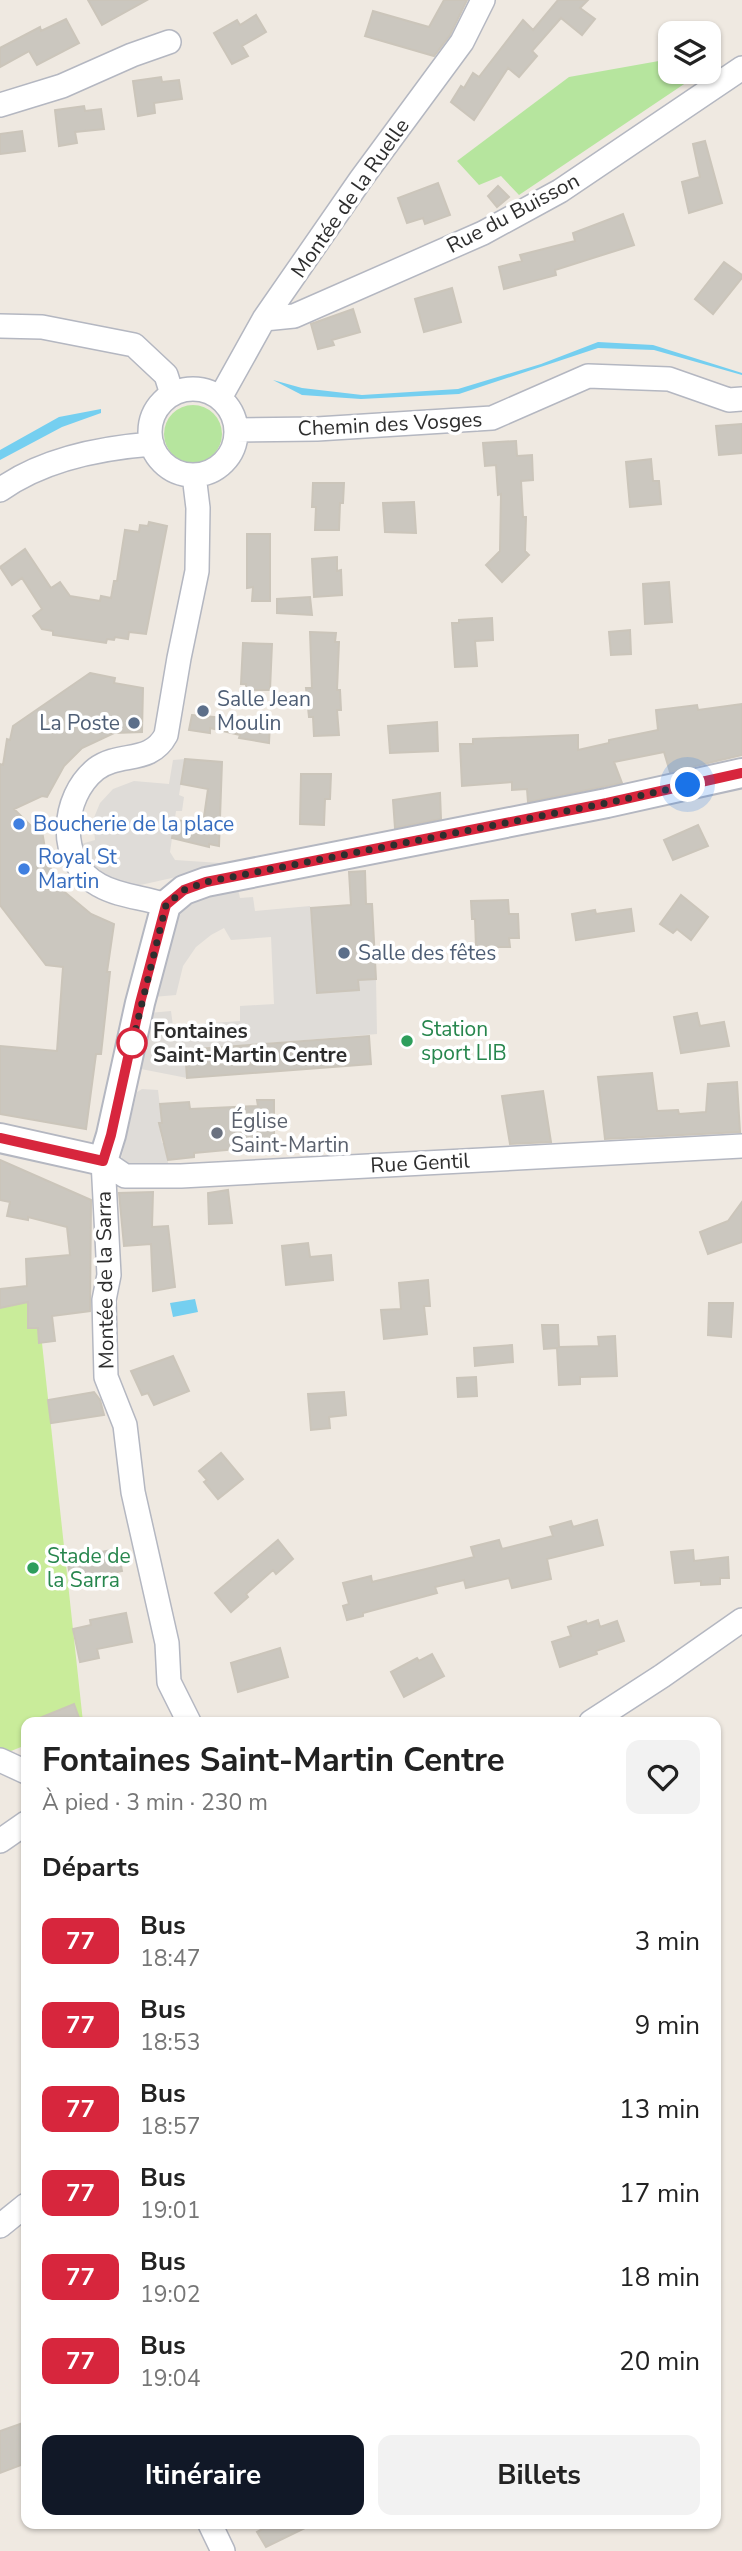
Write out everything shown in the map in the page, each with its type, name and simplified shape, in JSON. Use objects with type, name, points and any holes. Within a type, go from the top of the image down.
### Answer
[{"type":"street","name":"Montée de la Ruelle","points":[[220,398],[264,319],[361,179],[462,42],[483,0]]},
{"type":"street","points":[[0,105],[62,86],[132,55],[169,43]]},
{"type":"street","name":"Rue du Buisson","points":[[264,319],[294,316],[483,233],[560,191],[742,68]]},
{"type":"street","points":[[0,326],[42,327],[134,345],[166,375],[172,394]]},
{"type":"street","name":"Chemin des Vosges","points":[[236,430],[317,429],[492,418],[588,376],[669,379],[729,400],[742,399]]},
{"type":"street","points":[[193,388],[220,398],[228,407],[236,430],[229,456],[208,472],[194,475],[167,467],[152,444],[150,430],[160,403],[172,394],[193,388]]},
{"type":"street","points":[[0,489],[14,480],[73,456],[120,446],[152,444]]},
{"type":"street","points":[[166,905],[117,894],[96,884],[82,871],[72,852],[68,816],[83,783],[98,768],[121,759],[147,754],[160,746],[166,735],[197,571],[198,508],[194,475]]},
{"type":"street","points":[[0,1137],[103,1161],[166,905],[184,890],[206,882],[595,806],[742,773]]},
{"type":"street","name":"Rue Gentil","points":[[103,1161],[125,1175],[181,1176],[742,1146]]},
{"type":"street","name":"Montée de la Sarra","points":[[103,1161],[109,1275],[104,1300],[106,1377],[125,1424],[132,1492],[167,1643],[169,1682],[186,1717]]},
{"type":"street","points":[[599,1717],[742,1620]]},
{"type":"street","points":[[0,1760],[21,1770]]},
{"type":"street","points":[[0,1841],[21,1826]]},
{"type":"street","points":[[0,2226],[21,2209]]},
{"type":"street","points":[[212,2529],[223,2551]]},
{"type":"green space","points":[[658,61],[658,84],[684,84],[519,195],[501,176],[479,185],[457,161],[569,77]]},
{"type":"green space","points":[[193,405],[204,407],[217,418],[222,434],[220,445],[209,458],[193,463],[182,461],[169,450],[164,434],[166,423],[177,410]]},
{"type":"green space","name":"Stade de la Sarra","points":[[28,1302],[28,1328],[38,1328],[42,1343],[82,1717],[21,1717],[21,1747],[11,1751],[0,1749],[0,1308]]},
{"type":"shaded area","points":[[185,759],[179,795],[184,797],[182,811],[176,811],[170,852],[175,860],[220,863],[221,867],[136,886],[121,884],[108,878],[91,863],[81,844],[95,840],[93,820],[100,803],[113,789],[134,781],[169,784],[173,760]]},
{"type":"shaded area","points":[[237,885],[240,898],[253,897],[255,911],[310,906],[317,993],[359,990],[358,980],[376,979],[377,1034],[185,1050],[187,1078],[136,1068],[149,1013],[171,1011],[173,1026],[240,1021],[240,1006],[274,1004],[271,937],[231,940],[224,928],[196,947],[183,966],[176,995],[153,997],[171,924],[184,904]]},
{"type":"shaded area","points":[[142,1089],[158,1090],[162,1123],[159,1124],[162,1143],[166,1143],[169,1172],[120,1164],[137,1092]]},
{"type":"water","points":[[598,342],[653,345],[742,375],[654,350],[598,348],[459,394],[361,399],[302,395],[273,380],[302,388],[362,395],[458,389],[541,364]]},
{"type":"water","points":[[101,409],[101,413],[62,427],[0,460],[0,450],[59,417]]},
{"type":"water","points":[[195,1299],[198,1312],[173,1317],[170,1303]]},
{"type":"building","points":[[88,0],[147,0],[102,25]]},
{"type":"building","points":[[444,0],[467,0],[450,35],[434,56],[365,36],[373,11],[429,27]]},
{"type":"building","points":[[558,0],[588,0],[580,8],[595,19],[582,35],[561,18],[532,51],[537,56],[519,77],[508,68],[474,120],[451,102],[473,73],[479,77],[523,20],[533,30]]},
{"type":"building","points":[[256,15],[266,32],[242,46],[248,56],[232,64],[214,33],[237,20],[240,25]]},
{"type":"building","points":[[66,19],[79,43],[37,65],[29,51],[0,67],[0,48],[40,27],[41,31]]},
{"type":"building","points":[[161,77],[162,82],[179,80],[182,99],[154,103],[155,113],[138,116],[133,81]]},
{"type":"building","points":[[84,106],[85,111],[101,109],[104,129],[75,132],[77,143],[59,146],[55,110]]},
{"type":"building","points":[[22,131],[25,151],[0,154],[0,134]]},
{"type":"building","points":[[705,141],[722,203],[689,213],[682,182],[700,177],[693,144]]},
{"type":"building","points":[[438,183],[450,215],[425,224],[423,218],[407,223],[398,198]]},
{"type":"building","points":[[498,186],[509,197],[497,207],[488,196]]},
{"type":"building","points":[[623,214],[634,245],[555,270],[556,275],[504,289],[499,267],[522,261],[520,255],[575,241],[573,233]]},
{"type":"building","points":[[724,262],[742,275],[742,278],[713,314],[695,299]]},
{"type":"building","points":[[452,288],[461,322],[424,332],[415,299]]},
{"type":"building","points":[[353,309],[360,332],[332,340],[334,345],[318,349],[311,324]]},
{"type":"building","points":[[742,424],[742,453],[719,455],[716,426]]},
{"type":"building","points":[[516,441],[517,456],[532,455],[533,480],[521,481],[523,517],[526,517],[525,551],[529,555],[502,582],[486,565],[500,551],[501,494],[498,495],[496,465],[485,466],[483,443]]},
{"type":"building","points":[[651,459],[653,481],[659,481],[661,504],[630,507],[626,462]]},
{"type":"building","points":[[313,483],[344,483],[339,530],[315,530]]},
{"type":"building","points":[[414,502],[416,533],[385,532],[383,503]]},
{"type":"building","points":[[149,522],[167,526],[146,634],[129,632],[128,639],[115,637],[114,640],[107,639],[106,643],[53,635],[53,631],[42,629],[33,616],[42,609],[22,578],[12,585],[0,567],[25,549],[51,588],[60,582],[70,596],[100,601],[101,596],[111,598],[114,581],[117,581],[125,530],[139,532],[140,525],[148,526]]},
{"type":"building","points":[[247,534],[270,534],[270,601],[252,601],[253,587],[247,588]]},
{"type":"building","points":[[337,557],[337,571],[341,570],[342,595],[314,597],[312,559]]},
{"type":"building","points":[[669,582],[672,622],[645,624],[643,584]]},
{"type":"building","points":[[310,597],[312,615],[277,613],[277,599]]},
{"type":"building","points":[[492,618],[493,640],[475,641],[477,666],[455,667],[452,623],[459,623],[459,620]]},
{"type":"building","points":[[630,630],[631,654],[611,655],[609,632]]},
{"type":"building","points":[[310,632],[336,633],[335,642],[339,642],[339,735],[314,736],[313,717],[309,717],[306,688],[312,688]]},
{"type":"building","points":[[243,643],[272,644],[270,690],[246,690],[246,684],[241,684]]},
{"type":"building","points":[[90,673],[115,678],[114,683],[143,688],[142,732],[114,733],[82,748],[64,766],[47,797],[42,796],[14,809],[35,830],[42,831],[47,860],[61,889],[91,914],[114,924],[107,972],[110,972],[101,1054],[96,1054],[86,1129],[0,1114],[0,1046],[57,1051],[63,967],[46,965],[0,905],[0,764],[3,765],[7,739],[10,740],[13,726]]},
{"type":"building","points":[[742,704],[742,755],[670,772],[664,752],[614,762],[622,783],[528,802],[527,789],[512,790],[512,782],[462,786],[460,744],[473,744],[473,739],[578,735],[578,750],[609,743],[609,740],[658,730],[656,710],[697,705],[698,710]]},
{"type":"building","points":[[192,715],[270,722],[269,743],[239,738],[240,735],[210,728],[210,733],[189,730]]},
{"type":"building","points":[[437,722],[438,751],[390,753],[388,726]]},
{"type":"building","points":[[185,759],[222,762],[219,846],[209,844],[209,847],[172,838],[175,820],[203,824],[208,789],[181,784]]},
{"type":"building","points":[[301,774],[331,774],[330,799],[325,799],[324,825],[300,824]]},
{"type":"building","points":[[440,793],[441,819],[395,828],[393,800]]},
{"type":"building","points":[[698,825],[708,846],[673,860],[664,840]]},
{"type":"building","name":"Salle des fêtes","points":[[365,871],[366,904],[372,904],[376,979],[358,980],[359,990],[317,993],[311,908],[351,905],[349,872]]},
{"type":"building","points":[[681,895],[708,917],[691,940],[677,929],[673,933],[660,924]]},
{"type":"building","points":[[508,900],[509,914],[518,914],[519,938],[509,938],[510,947],[476,947],[471,901]]},
{"type":"building","points":[[631,909],[634,931],[576,940],[572,914]]},
{"type":"building","points":[[697,1013],[700,1026],[724,1022],[729,1046],[681,1053],[674,1017]]},
{"type":"building","points":[[369,1036],[371,1064],[187,1078],[185,1050]]},
{"type":"building","points":[[652,1073],[657,1111],[678,1110],[679,1114],[706,1112],[708,1084],[737,1082],[740,1132],[605,1139],[598,1077]]},
{"type":"building","points":[[543,1091],[551,1142],[510,1144],[502,1096]]},
{"type":"building","name":"Église Saint-Martin","points":[[257,1100],[274,1100],[274,1151],[260,1152],[259,1147],[194,1153],[194,1157],[168,1160],[159,1123],[162,1123],[160,1104],[189,1102],[190,1109],[258,1106]]},
{"type":"building","points":[[0,1160],[91,1200],[90,1311],[52,1316],[55,1341],[39,1343],[38,1328],[28,1328],[28,1302],[0,1308],[0,1289],[27,1286],[26,1259],[70,1255],[67,1227],[28,1217],[28,1220],[7,1216],[10,1202],[0,1200]]},
{"type":"building","points":[[228,1190],[232,1223],[209,1224],[208,1193]]},
{"type":"building","points":[[153,1192],[152,1227],[168,1226],[175,1287],[153,1291],[151,1244],[124,1246],[119,1193]]},
{"type":"building","points":[[742,1202],[742,1242],[708,1254],[700,1232],[728,1221]]},
{"type":"building","points":[[308,1243],[310,1257],[331,1255],[333,1280],[286,1285],[282,1246]]},
{"type":"building","points":[[428,1280],[430,1306],[424,1306],[427,1334],[384,1339],[381,1310],[401,1309],[399,1283]]},
{"type":"building","points":[[709,1303],[733,1303],[731,1337],[708,1335]]},
{"type":"building","points":[[542,1325],[558,1325],[559,1347],[599,1346],[598,1337],[615,1336],[617,1376],[580,1377],[580,1384],[559,1385],[557,1348],[544,1349]]},
{"type":"building","points":[[512,1345],[513,1362],[475,1366],[474,1348]]},
{"type":"building","points":[[173,1356],[189,1391],[154,1405],[148,1393],[142,1395],[131,1371]]},
{"type":"building","points":[[476,1377],[477,1396],[458,1397],[457,1378]]},
{"type":"building","points":[[94,1392],[100,1400],[104,1415],[51,1423],[48,1400]]},
{"type":"building","points":[[344,1392],[346,1415],[329,1417],[330,1428],[311,1430],[308,1394]]},
{"type":"building","points":[[221,1453],[243,1479],[218,1499],[199,1471]]},
{"type":"building","points":[[597,1520],[603,1545],[547,1559],[551,1579],[512,1588],[509,1578],[466,1588],[464,1580],[435,1587],[437,1593],[363,1613],[363,1616],[347,1620],[343,1606],[349,1604],[343,1583],[371,1576],[372,1582],[430,1568],[474,1557],[471,1547],[499,1540],[502,1549],[553,1536],[550,1527],[571,1521],[573,1527]]},
{"type":"building","points":[[278,1540],[293,1559],[276,1574],[273,1570],[246,1594],[248,1597],[231,1612],[215,1593]]},
{"type":"building","points":[[118,1549],[122,1571],[71,1582],[67,1558]]},
{"type":"building","points":[[693,1550],[694,1561],[728,1557],[729,1578],[720,1578],[720,1584],[701,1585],[701,1581],[675,1583],[671,1552]]},
{"type":"building","points":[[126,1613],[132,1642],[97,1649],[99,1658],[80,1662],[73,1629],[91,1625],[90,1620]]},
{"type":"building","points":[[598,1620],[600,1627],[617,1621],[624,1641],[560,1667],[552,1642],[571,1636],[568,1627]]},
{"type":"building","points":[[280,1648],[288,1677],[238,1692],[231,1663]]},
{"type":"building","points":[[432,1654],[444,1676],[404,1697],[391,1672],[417,1658],[419,1661]]},
{"type":"building","points":[[74,1704],[79,1717],[42,1717]]},
{"type":"building","points":[[21,2424],[21,2465],[0,2473],[0,2431]]},
{"type":"building","points":[[263,2529],[303,2529],[266,2547],[257,2532]]},
{"type":"bus line","name":"77","points":[[0,1138],[103,1161],[166,905],[184,890],[206,882],[607,803],[742,773]]},
{"type":"place","name":"Salle Jean Moulin","points":[[203,711]]},
{"type":"place","name":"La Poste","points":[[134,723]]},
{"type":"place","name":"Boucherie de la place","points":[[19,824]]},
{"type":"place","name":"Royal St Martin","points":[[24,869]]},
{"type":"place","name":"Salle des fêtes","points":[[344,953]]},
{"type":"place","name":"Station sport LIB","points":[[407,1041]]},
{"type":"place","name":"Fontaines Saint-Martin Centre","points":[[132,1043]]},
{"type":"place","name":"Église Saint-Martin","points":[[217,1133]]},
{"type":"place","name":"Stade de la Sarra","points":[[33,1568]]},
{"type":"route","points":[[132,1043],[131,1048],[166,905],[184,890],[206,882],[688,785]]}]
